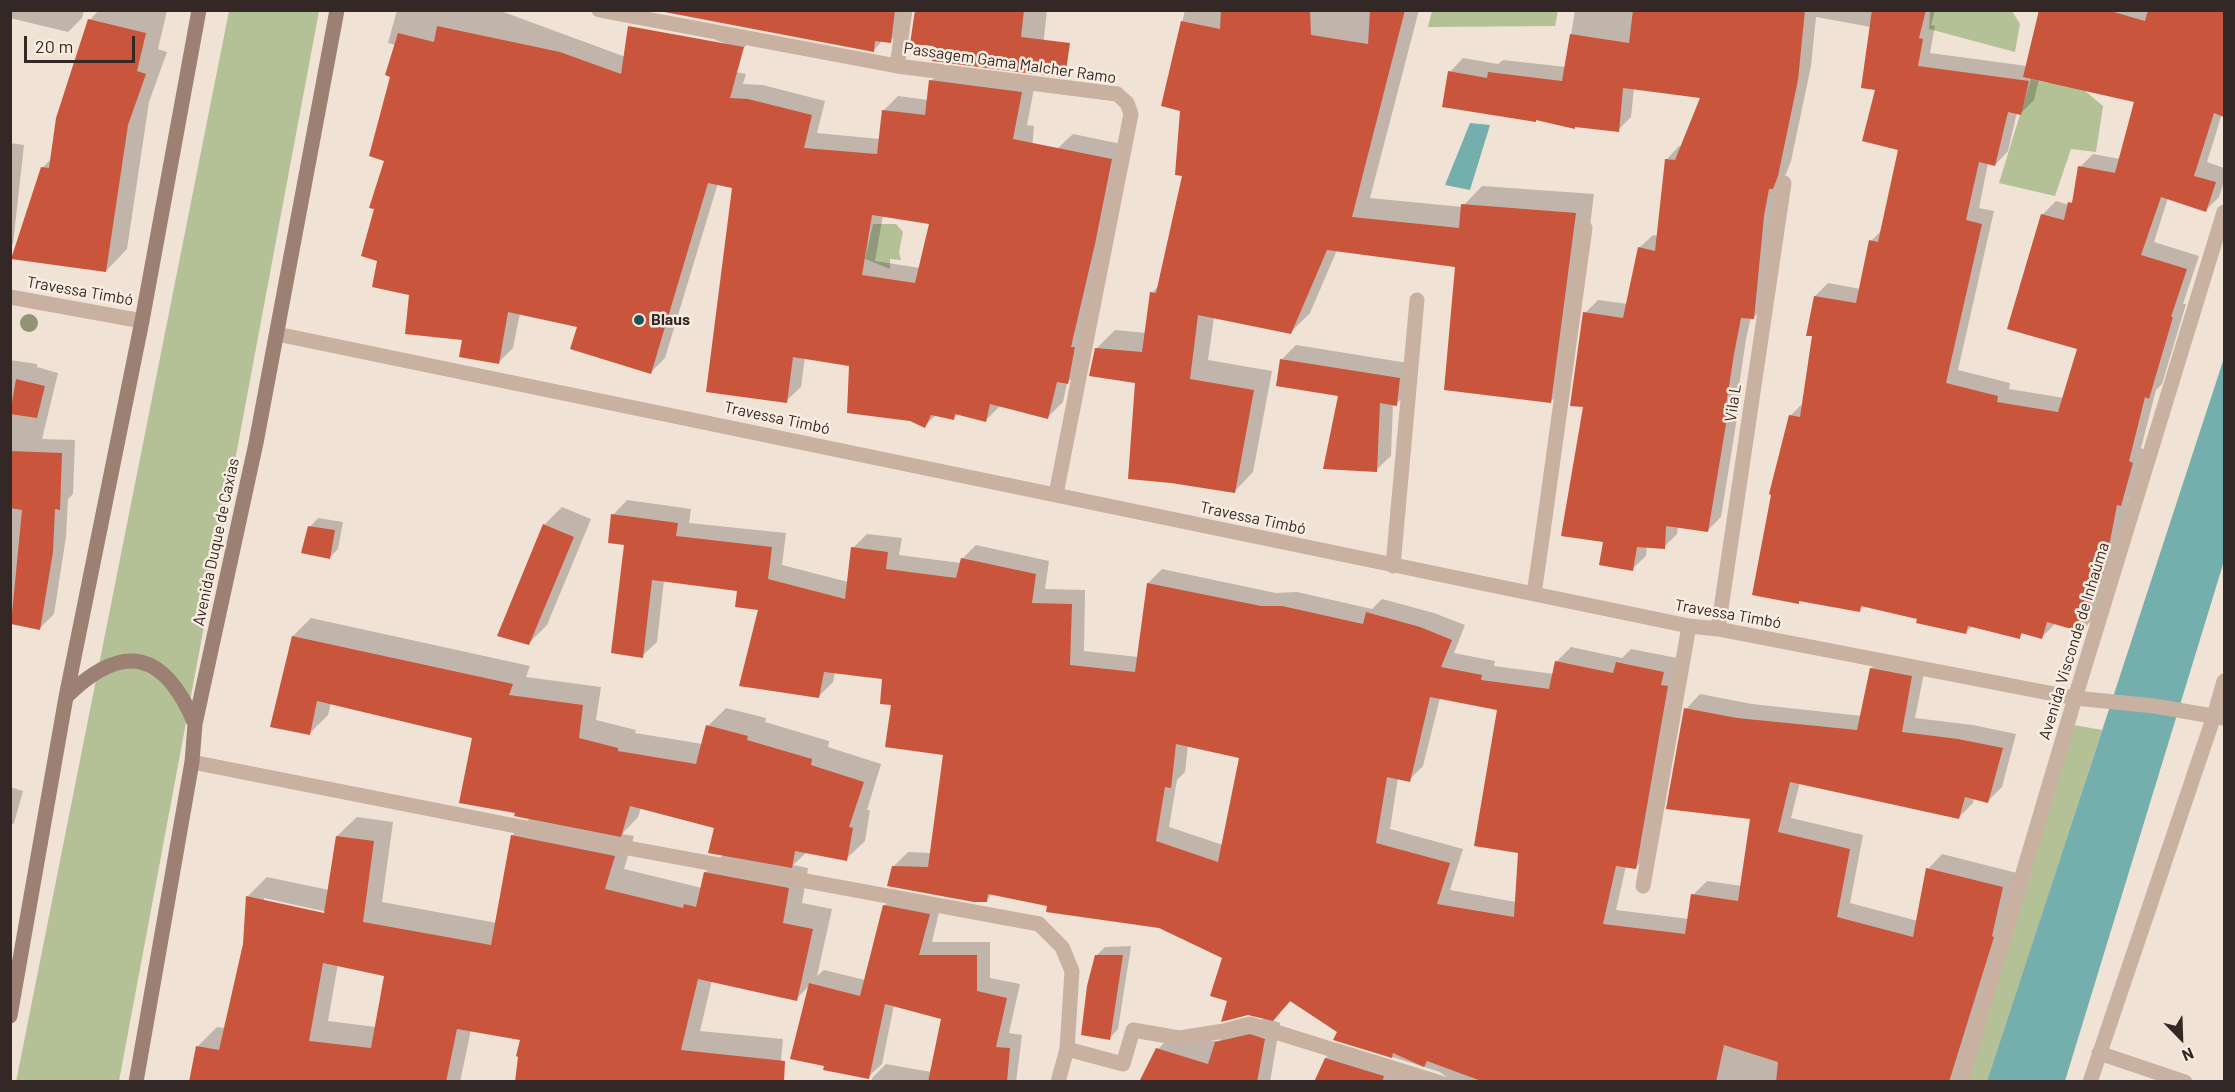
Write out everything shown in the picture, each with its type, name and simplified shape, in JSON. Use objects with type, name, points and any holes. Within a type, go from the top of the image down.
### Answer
[{"type":"main road","points":[[10,1016],[66,697],[142,321],[199,10]]},
{"type":"main road","name":"Avenida Duque de Caxias","points":[[136,1082],[192,762],[195,724],[256,443],[337,10]]},
{"type":"main road","points":[[66,697],[84,680],[98,671],[112,664],[137,661],[154,665],[166,675],[186,703],[195,724]]},
{"type":"street","name":"Passagem Gama Malcher Ramo","points":[[599,10],[897,66],[1117,94],[1127,103],[1131,114],[1056,494]]},
{"type":"street","points":[[897,66],[905,10]]},
{"type":"street","name":"Vila L","points":[[1718,629],[1784,183]]},
{"type":"street","name":"Avenida Visconde de Inhaúma","points":[[1961,1082],[2075,698],[2224,212]]},
{"type":"street","points":[[1534,594],[1585,228]]},
{"type":"street","name":"Travessa Timbó","points":[[10,297],[142,321]]},
{"type":"street","points":[[1393,566],[1417,300]]},
{"type":"street","name":"Travessa Timbó","points":[[277,334],[1689,626],[1718,629],[2075,698],[2219,717]]},
{"type":"street","points":[[1643,886],[1689,626]]},
{"type":"street","points":[[2090,1082],[2219,717],[2224,681]]},
{"type":"street","points":[[192,762],[617,846],[1039,924],[1062,947],[1072,971],[1067,1049],[1058,1082]]},
{"type":"street","points":[[1067,1049],[1123,1064],[1133,1030],[1179,1038],[1224,1032],[1250,1024],[1436,1082]]},
{"type":"street","points":[[2099,1053],[2185,1082]]},
{"type":"green space","points":[[1432,10],[1558,11],[1555,26],[1428,27]]},
{"type":"green space","points":[[229,11],[319,11],[119,1081],[16,1082]]},
{"type":"green space","points":[[1930,11],[2012,11],[2020,24],[2015,52],[1929,29]]},
{"type":"green space","points":[[2060,70],[2103,106],[2096,152],[2071,149],[2055,196],[1999,183],[2031,79],[2048,83]]},
{"type":"green space","points":[[873,224],[896,224],[903,232],[899,252],[901,260],[890,259],[890,269],[865,259]]},
{"type":"green space","points":[[2074,725],[2102,730],[1988,1081],[1966,1082]]},
{"type":"water","points":[[1470,123],[1490,125],[1470,190],[1445,185]]},
{"type":"water","points":[[2224,358],[2224,561],[2065,1081],[1987,1082]]},
{"type":"building","points":[[654,10],[895,10],[891,43],[875,41],[874,52]]},
{"type":"building","points":[[915,10],[1024,10],[1021,37],[1070,43],[1065,78],[932,61],[933,46],[910,44]]},
{"type":"building","points":[[1221,10],[1310,10],[1311,35],[1368,44],[1370,10],[1405,10],[1352,217],[1459,228],[1461,204],[1576,213],[1551,403],[1444,390],[1455,267],[1327,250],[1291,334],[1198,315],[1190,379],[1254,390],[1235,493],[1128,479],[1135,383],[1089,376],[1095,348],[1142,352],[1150,292],[1156,293],[1182,176],[1175,175],[1180,111],[1161,106],[1181,21],[1220,29]]},
{"type":"building","points":[[1633,10],[1805,10],[1798,80],[1778,176],[1773,189],[1769,189],[1764,216],[1754,319],[1741,318],[1734,354],[1726,405],[1729,406],[1708,532],[1666,526],[1665,549],[1637,547],[1633,571],[1599,565],[1603,542],[1561,536],[1583,407],[1570,406],[1583,312],[1623,318],[1638,247],[1655,251],[1665,159],[1675,160],[1700,98],[1623,88],[1619,132],[1575,127],[1575,129],[1536,120],[1536,122],[1442,107],[1448,71],[1487,78],[1488,72],[1562,81],[1570,34],[1629,43]]},
{"type":"building","points":[[1872,10],[1926,10],[1919,38],[1923,39],[1918,66],[2029,81],[2021,115],[2008,112],[1995,166],[1979,162],[1966,220],[1982,224],[1946,383],[1998,396],[1997,402],[2058,412],[2077,349],[2007,329],[2041,214],[2064,220],[2068,202],[2072,203],[2078,166],[2115,173],[2134,102],[2023,77],[2039,10],[2107,10],[2145,21],[2148,10],[2224,10],[2224,117],[2214,113],[2194,176],[2216,182],[2206,212],[2161,197],[2141,255],[2187,269],[2171,317],[2173,317],[2149,399],[2145,397],[2129,461],[2133,463],[2121,506],[2117,505],[2101,581],[2097,581],[2082,632],[2047,622],[2042,639],[2021,633],[2020,639],[1968,626],[1966,634],[1916,623],[1917,619],[1861,606],[1860,612],[1752,595],[1771,495],[1769,494],[1789,415],[1800,417],[1812,336],[1806,336],[1814,296],[1856,303],[1869,240],[1878,242],[1898,150],[1862,141],[1875,90],[1861,88]]},
{"type":"building","points":[[88,19],[146,33],[137,71],[146,74],[128,125],[106,272],[11,259],[41,167],[49,168],[56,118]]},
{"type":"building","points":[[437,26],[560,52],[621,74],[628,26],[744,47],[730,98],[748,99],[812,115],[804,148],[877,154],[882,110],[925,115],[929,80],[1022,92],[1013,139],[1112,159],[1071,347],[1075,347],[1068,384],[1057,382],[1048,419],[990,404],[986,422],[955,414],[954,420],[931,415],[925,428],[910,421],[847,413],[849,366],[793,357],[787,403],[706,392],[732,188],[708,183],[651,374],[570,349],[577,327],[508,312],[499,364],[459,357],[462,340],[405,334],[409,295],[372,287],[377,261],[361,256],[374,209],[369,208],[384,161],[369,156],[390,77],[385,75],[398,33],[434,42]],"holes":[[[872,215],[929,224],[915,283],[862,275]]]},
{"type":"building","points":[[1280,359],[1400,378],[1397,406],[1380,403],[1377,472],[1323,469],[1338,396],[1276,386]]},
{"type":"building","points":[[16,379],[45,386],[37,418],[10,414]]},
{"type":"building","points":[[10,451],[62,453],[60,510],[55,509],[53,552],[40,630],[11,624],[22,510],[10,508]]},
{"type":"building","points":[[611,514],[678,523],[676,536],[772,547],[768,579],[845,599],[851,547],[888,552],[886,569],[956,578],[961,558],[1036,574],[1032,603],[1072,604],[1070,665],[1135,672],[1147,583],[1261,606],[1282,606],[1363,624],[1366,612],[1420,627],[1452,640],[1441,667],[1482,675],[1481,680],[1549,689],[1555,661],[1613,673],[1616,662],[1664,672],[1661,685],[1668,686],[1636,869],[1616,866],[1603,924],[1685,934],[1691,894],[1738,901],[1750,819],[1666,809],[1684,708],[1737,718],[1857,730],[1870,668],[1912,676],[1902,732],[1958,739],[2003,748],[1988,803],[1965,797],[1959,819],[1790,782],[1778,832],[1850,849],[1837,917],[1913,937],[1926,868],[2003,887],[1992,936],[1994,937],[1949,1082],[1776,1082],[1778,1062],[1724,1045],[1716,1082],[1484,1082],[1427,1061],[1424,1067],[1393,1053],[1392,1058],[1333,1040],[1337,1032],[1290,1001],[1273,1021],[1248,1015],[1221,1022],[1227,1001],[1210,996],[1222,958],[1159,928],[1046,912],[1047,906],[988,894],[987,902],[974,902],[887,886],[892,866],[928,867],[943,755],[885,747],[891,705],[880,704],[882,679],[824,672],[819,698],[739,686],[758,610],[735,607],[737,591],[652,580],[643,658],[611,653],[624,545],[608,543]],"holes":[[[1430,697],[1497,710],[1474,846],[1518,853],[1514,917],[1437,904],[1450,863],[1376,843],[1387,777],[1410,782]],[[1176,744],[1239,758],[1218,862],[1156,841],[1165,787],[1171,788]]]},
{"type":"building","points":[[543,524],[574,537],[529,645],[497,636]]},
{"type":"building","points":[[308,526],[335,530],[330,559],[301,553]]},
{"type":"building","points":[[292,636],[513,684],[509,695],[583,705],[579,738],[618,748],[618,751],[696,764],[706,725],[748,736],[747,740],[812,759],[811,765],[864,782],[849,827],[853,828],[847,861],[795,851],[792,868],[708,853],[714,828],[630,806],[621,837],[459,803],[472,738],[317,701],[310,735],[270,727]]},
{"type":"building","points":[[511,835],[615,856],[605,889],[683,908],[684,904],[696,907],[704,872],[789,888],[783,923],[813,929],[797,1001],[698,979],[681,1050],[785,1061],[784,1082],[515,1082],[518,1057],[516,1056],[520,1040],[457,1029],[446,1082],[189,1082],[196,1046],[219,1050],[243,944],[246,896],[324,913],[336,836],[374,841],[363,922],[491,945]],"holes":[[[323,963],[384,976],[371,1048],[309,1041]]]},
{"type":"building","points":[[883,905],[930,914],[919,955],[977,955],[977,991],[1007,998],[996,1047],[1010,1048],[1007,1082],[928,1082],[941,1019],[885,1004],[869,1079],[823,1070],[824,1066],[790,1059],[809,983],[860,996]]},
{"type":"building","points":[[1095,955],[1123,955],[1110,1040],[1081,1035],[1087,986]]},
{"type":"building","points":[[1250,1034],[1265,1039],[1257,1082],[1139,1082],[1156,1048],[1208,1064],[1215,1042]]},
{"type":"building","points":[[1325,1058],[1384,1076],[1382,1082],[1314,1082]]},
{"type":"place","name":"Blaus","points":[[639,320]]}]
